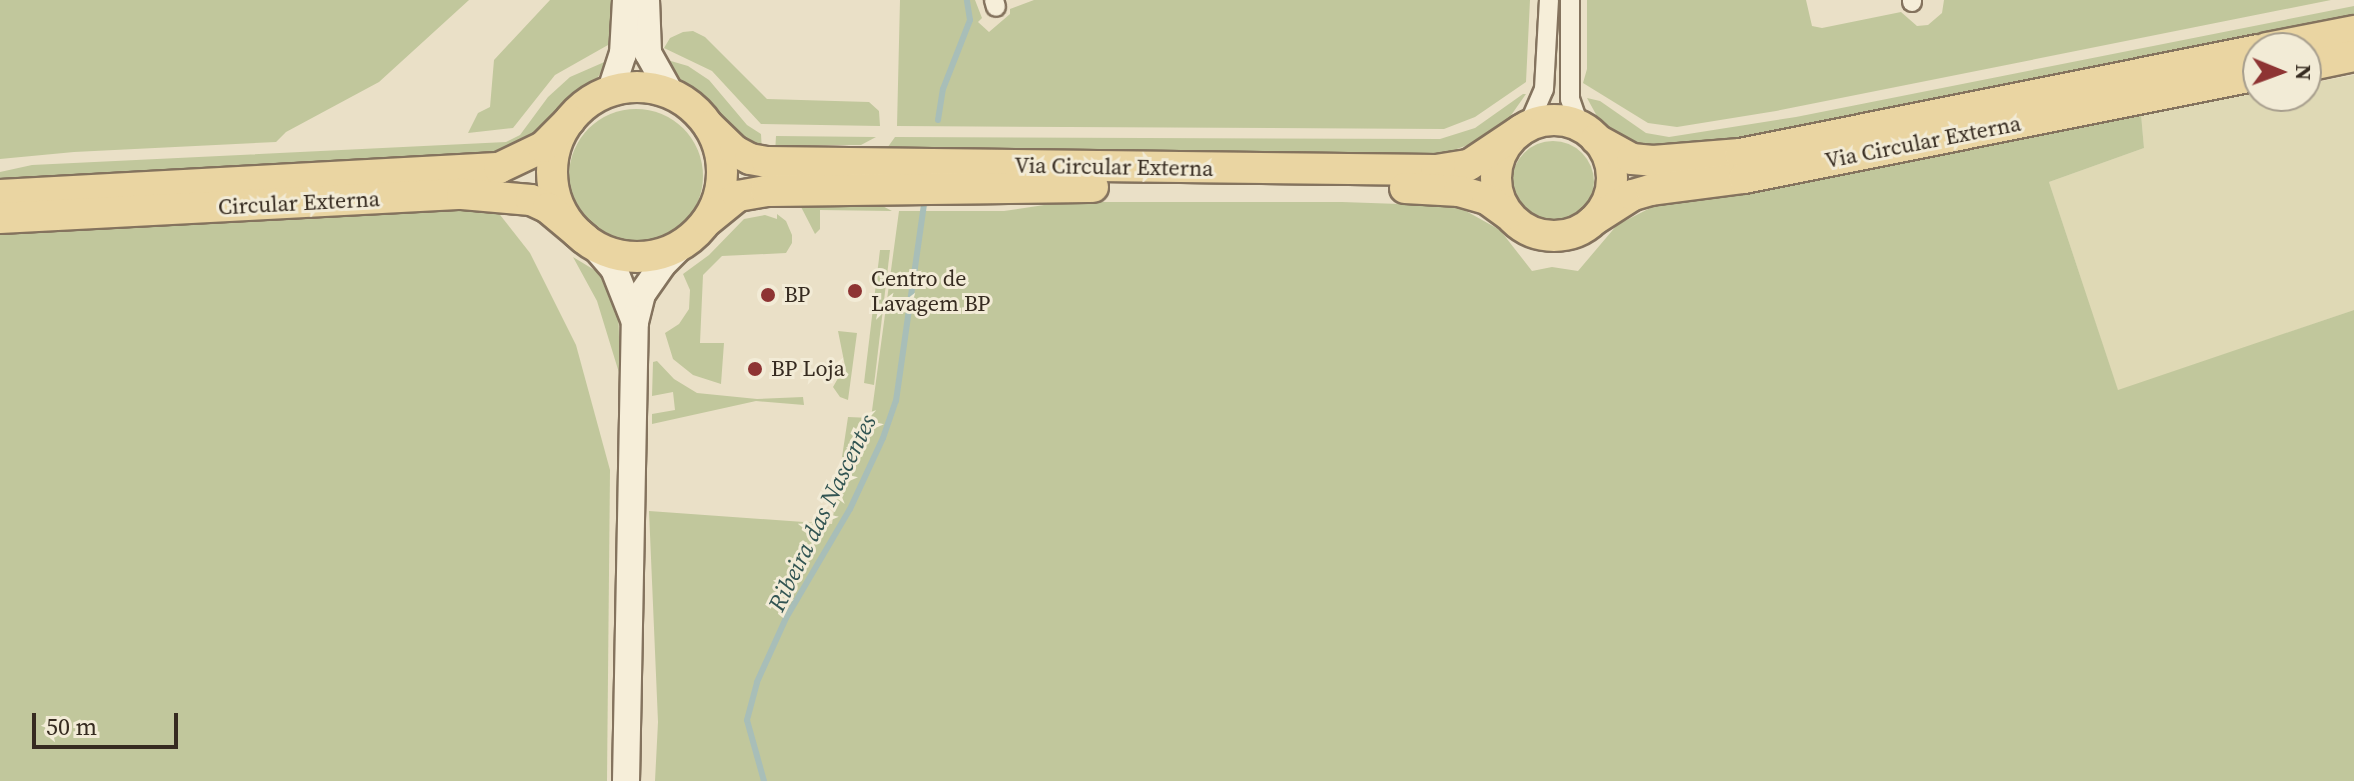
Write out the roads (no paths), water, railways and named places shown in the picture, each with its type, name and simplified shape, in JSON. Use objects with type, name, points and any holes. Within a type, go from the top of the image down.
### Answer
[{"type":"main road","points":[[611,90],[623,54],[626,0]]},
{"type":"main road","points":[[646,0],[648,53],[671,94]]},
{"type":"main road","points":[[2322,37],[2354,31]]},
{"type":"main road","name":"Via Circular Externa","points":[[1592,135],[1632,159],[1653,161],[1740,154],[2242,53]]},
{"type":"main road","points":[[2322,63],[2354,56]]},
{"type":"main road","name":"Via Circular Externa","points":[[1594,220],[1633,195],[1651,190],[1744,178],[2242,78]]},
{"type":"main road","points":[[626,781],[635,322],[649,284],[707,221],[720,190],[722,174],[721,157],[709,126],[686,102],[671,94],[639,87],[611,90],[591,100],[570,120],[554,154],[554,187],[566,218],[614,269],[635,322]]},
{"type":"main road","name":"Circular Externa","points":[[0,195],[499,168],[543,147],[570,120]]},
{"type":"main road","points":[[1557,120],[1592,135],[1607,154],[1612,174],[1607,203],[1594,220],[1577,231],[1557,236],[1523,228],[1508,214],[1499,197],[1495,178],[1506,144],[1524,128],[1557,120]]},
{"type":"main road","name":"Via Circular Externa","points":[[709,126],[735,151],[750,159],[767,162],[1436,170],[1469,165],[1524,128]]},
{"type":"main road","name":"Via Circular Externa","points":[[707,221],[738,196],[766,191],[962,187],[1434,188],[1487,199],[1508,214]]},
{"type":"main road","name":"Circular Externa","points":[[0,218],[462,194],[531,200],[548,208],[590,243]]},
{"type":"main road","points":[[590,243],[636,257],[652,256],[683,244]]},
{"type":"street","points":[[1524,128],[1544,89],[1549,0]]},
{"type":"street","points":[[1570,0],[1570,99],[1576,116],[1592,135]]},
{"type":"waterway","name":"Ribeira das Nascentes","points":[[938,120],[943,89],[970,20],[967,0]]},
{"type":"waterway","name":"Ribeira das Nascentes","points":[[764,781],[747,720],[757,682],[786,618],[850,509],[883,438],[896,401],[924,205]]},
{"type":"place","name":"Centro de Lavagem BP","points":[[855,291]]},
{"type":"place","name":"BP","points":[[768,295]]},
{"type":"place","name":"BP Loja","points":[[755,369]]}]
